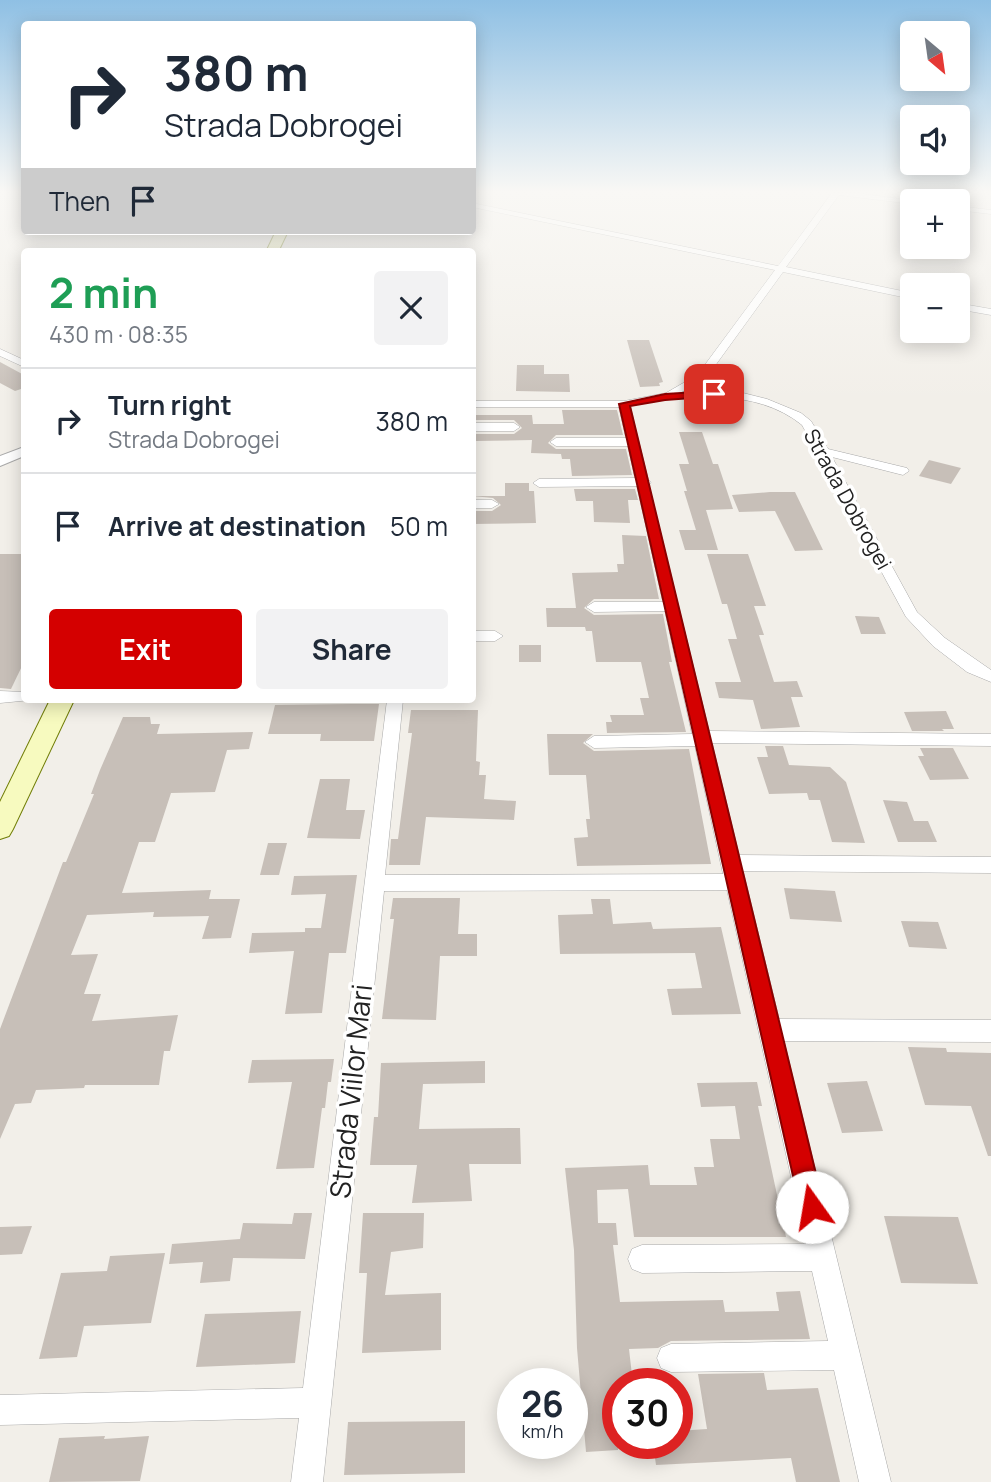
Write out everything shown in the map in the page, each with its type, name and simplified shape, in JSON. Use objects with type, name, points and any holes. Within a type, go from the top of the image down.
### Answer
[{"type":"main road","points":[[0,829],[61,703]]},
{"type":"street","points":[[746,262],[900,294]]},
{"type":"street","points":[[665,397],[689,384],[708,368],[784,262]]},
{"type":"street","points":[[970,308],[991,312]]},
{"type":"street","points":[[0,352],[21,363]]},
{"type":"street","name":"Strada Dobrogei","points":[[476,404],[624,404],[665,397],[739,395],[773,404],[797,415],[807,423],[911,614],[939,642],[973,668],[991,677]]},
{"type":"street","points":[[624,404],[645,482],[875,1482]]},
{"type":"street","points":[[476,427],[514,427]]},
{"type":"street","points":[[556,442],[634,442]]},
{"type":"street","points":[[823,451],[903,471]]},
{"type":"street","points":[[0,462],[21,452]]},
{"type":"street","points":[[539,483],[645,482]]},
{"type":"street","points":[[476,504],[492,504]]},
{"type":"street","points":[[594,607],[673,606]]},
{"type":"street","points":[[476,636],[495,636]]},
{"type":"street","points":[[0,697],[21,697]]},
{"type":"street","name":"Strada Viilor Mari","points":[[307,1482],[395,703]]},
{"type":"street","points":[[594,742],[704,738],[991,740]]},
{"type":"street","points":[[373,883],[991,865]]},
{"type":"street","points":[[771,1030],[991,1031]]},
{"type":"street","points":[[642,1259],[824,1257]]},
{"type":"street","points":[[671,1358],[846,1355]]},
{"type":"street","points":[[0,1410],[316,1403]]},
{"type":"building","points":[[627,340],[649,340],[663,382],[659,383],[660,386],[640,387]]},
{"type":"building","points":[[0,362],[21,373],[21,389],[15,391],[0,383]]},
{"type":"building","points":[[517,365],[544,365],[544,374],[569,374],[570,392],[516,391]]},
{"type":"building","points":[[562,410],[617,410],[623,435],[556,435],[548,443],[556,449],[626,449],[632,475],[572,476],[570,459],[562,459],[561,454],[531,453],[532,440],[476,441],[476,434],[514,434],[522,428],[514,420],[476,420],[476,415],[532,415],[533,424],[564,424]]},
{"type":"building","points":[[679,432],[702,432],[713,464],[718,464],[733,509],[706,510],[718,550],[685,550],[679,530],[696,530],[679,464],[689,464]]},
{"type":"building","points":[[929,460],[961,468],[951,484],[919,476]]},
{"type":"building","points":[[505,483],[529,483],[529,491],[534,491],[536,523],[476,524],[476,511],[492,511],[501,505],[493,498],[476,496],[505,496]]},
{"type":"building","points":[[574,489],[635,489],[638,500],[628,500],[630,523],[594,522],[593,501],[576,501]]},
{"type":"building","points":[[795,492],[823,550],[795,551],[775,511],[739,512],[732,495]]},
{"type":"building","points":[[622,535],[646,536],[659,599],[594,599],[584,608],[594,615],[663,614],[672,662],[669,662],[686,732],[607,733],[606,722],[612,722],[610,715],[644,715],[640,698],[649,698],[641,662],[596,662],[592,631],[586,631],[585,627],[547,627],[546,608],[576,608],[572,573],[618,572],[617,564],[624,564]]},
{"type":"building","points":[[0,554],[21,554],[21,668],[11,689],[0,688]]},
{"type":"building","points":[[707,554],[748,554],[766,606],[754,606],[764,635],[759,635],[774,682],[797,681],[803,697],[791,697],[800,727],[761,729],[753,700],[719,698],[715,682],[741,682],[728,639],[737,639],[727,604],[722,604]]},
{"type":"building","points":[[855,616],[879,617],[886,634],[861,634]]},
{"type":"building","points":[[519,645],[541,645],[541,662],[519,662]]},
{"type":"building","points":[[379,704],[374,741],[320,741],[321,734],[268,734],[275,705]]},
{"type":"building","points":[[411,710],[478,710],[476,761],[480,762],[479,775],[486,775],[484,799],[516,801],[514,820],[426,817],[420,865],[389,865],[391,839],[398,839],[412,733],[408,733]]},
{"type":"building","points":[[946,711],[954,729],[942,729],[944,731],[912,731],[904,712]]},
{"type":"building","points":[[123,717],[150,717],[151,724],[160,724],[157,734],[253,732],[249,749],[227,750],[215,792],[171,793],[155,842],[139,842],[122,893],[211,890],[209,899],[240,899],[231,938],[202,939],[209,916],[153,917],[154,912],[87,915],[71,955],[98,954],[84,994],[101,994],[92,1021],[178,1015],[170,1051],[164,1051],[159,1085],[85,1085],[84,1088],[36,1090],[31,1103],[15,1104],[0,1139],[0,1029],[63,862],[66,862]]},
{"type":"building","points":[[547,734],[593,734],[583,743],[594,751],[689,749],[711,864],[577,866],[574,838],[588,837],[586,819],[590,819],[586,775],[549,775]]},
{"type":"building","points":[[765,746],[783,746],[789,765],[830,767],[846,782],[865,843],[832,842],[820,800],[809,800],[807,793],[769,794],[757,757],[768,757]]},
{"type":"building","points":[[920,748],[953,748],[969,779],[930,780],[918,756],[924,756]]},
{"type":"building","points":[[320,779],[350,779],[346,810],[365,810],[360,839],[307,838]]},
{"type":"building","points":[[883,800],[907,802],[914,821],[928,821],[937,842],[898,842]]},
{"type":"building","points":[[268,843],[287,843],[279,875],[260,875]]},
{"type":"building","points":[[357,875],[346,953],[329,953],[322,1013],[285,1014],[294,951],[249,953],[252,933],[305,932],[305,928],[321,928],[326,894],[291,895],[294,876]]},
{"type":"building","points":[[784,888],[835,891],[842,922],[790,919]]},
{"type":"building","points":[[393,898],[460,898],[458,934],[477,934],[477,956],[440,956],[436,1020],[382,1019],[394,919],[390,919]]},
{"type":"building","points":[[591,899],[610,899],[613,924],[651,922],[653,929],[721,927],[741,1014],[672,1015],[667,989],[702,988],[695,953],[560,954],[558,915],[593,914]]},
{"type":"building","points":[[901,921],[938,922],[947,949],[909,947]]},
{"type":"building","points":[[908,1047],[946,1048],[947,1052],[991,1053],[991,1156],[988,1156],[971,1106],[925,1105]]},
{"type":"building","points":[[334,1059],[325,1108],[322,1108],[314,1168],[276,1169],[292,1082],[248,1083],[252,1060]]},
{"type":"building","points":[[485,1061],[485,1083],[423,1084],[419,1129],[520,1128],[521,1164],[469,1164],[472,1201],[412,1203],[417,1165],[370,1165],[374,1117],[378,1117],[381,1063]]},
{"type":"building","points":[[867,1081],[883,1131],[842,1133],[827,1083]]},
{"type":"building","points":[[757,1082],[762,1106],[758,1106],[786,1237],[634,1237],[628,1189],[597,1190],[598,1223],[616,1223],[618,1245],[613,1245],[620,1302],[723,1300],[725,1312],[779,1311],[776,1292],[800,1291],[810,1339],[671,1341],[658,1348],[629,1349],[631,1368],[602,1368],[602,1451],[588,1452],[588,1368],[579,1368],[574,1250],[565,1168],[648,1165],[650,1185],[697,1185],[694,1167],[714,1167],[710,1139],[740,1139],[735,1106],[701,1107],[697,1083]]},
{"type":"building","points":[[294,1213],[312,1213],[305,1259],[233,1258],[230,1281],[200,1283],[203,1262],[169,1264],[172,1244],[240,1239],[243,1223],[292,1224]]},
{"type":"building","points":[[363,1213],[424,1213],[423,1248],[391,1252],[385,1295],[441,1293],[441,1350],[362,1353],[367,1273],[359,1273]]},
{"type":"building","points":[[884,1216],[958,1217],[978,1284],[901,1283]]},
{"type":"building","points":[[32,1226],[22,1254],[0,1255],[0,1227]]},
{"type":"building","points":[[165,1253],[151,1323],[84,1326],[77,1357],[39,1359],[61,1273],[107,1271],[110,1256]]},
{"type":"building","points":[[301,1311],[295,1363],[196,1367],[205,1314]]},
{"type":"building","points":[[764,1373],[767,1390],[818,1388],[840,1482],[796,1482],[791,1458],[656,1465],[655,1459],[693,1459],[693,1430],[707,1429],[698,1374]]},
{"type":"building","points":[[465,1421],[465,1473],[344,1475],[348,1422]]},
{"type":"building","points":[[105,1436],[104,1439],[149,1436],[140,1481],[49,1482],[59,1438]]},
{"type":"route","points":[[714,394],[646,399],[624,404],[645,482],[812,1207]]}]
